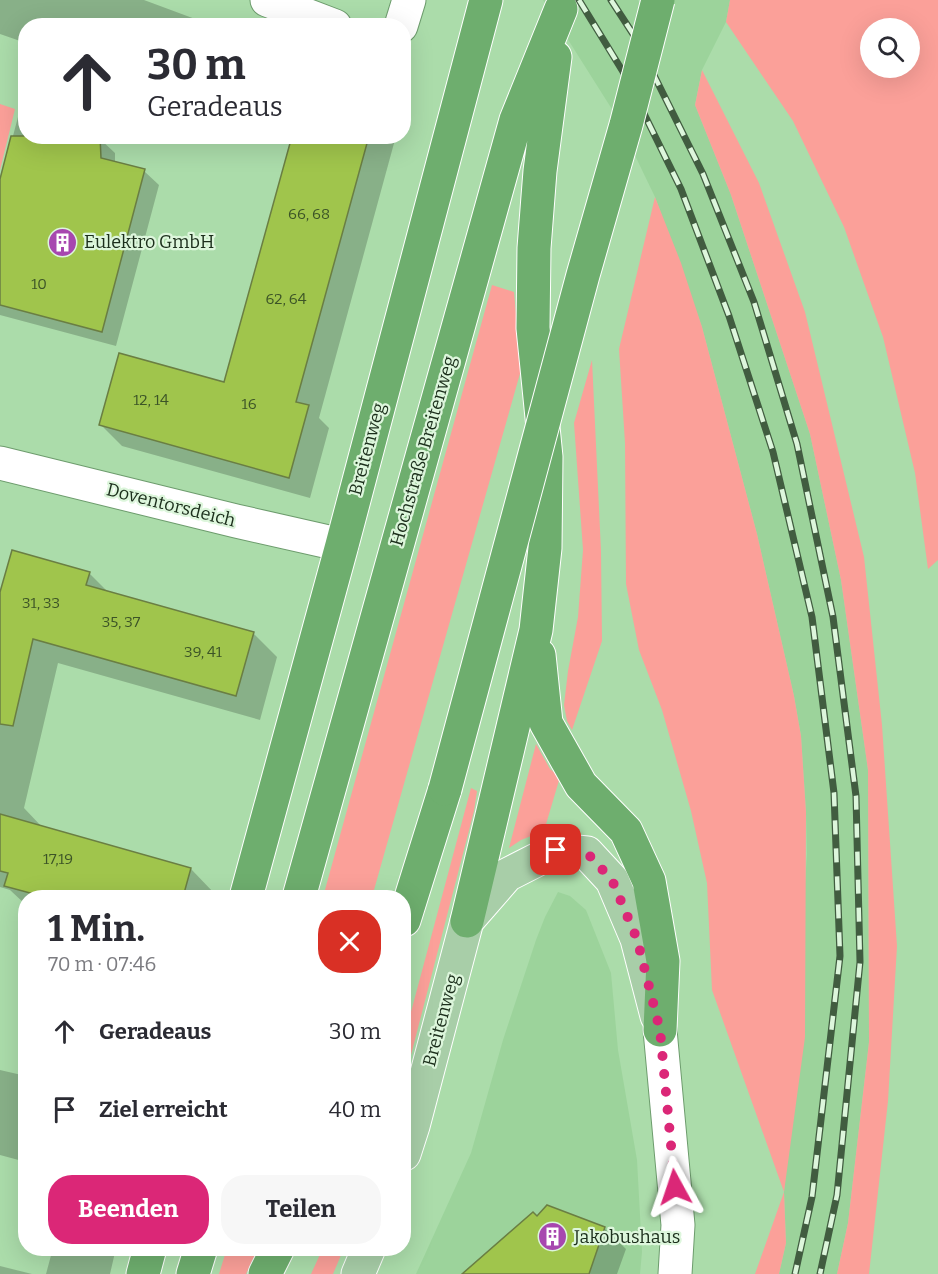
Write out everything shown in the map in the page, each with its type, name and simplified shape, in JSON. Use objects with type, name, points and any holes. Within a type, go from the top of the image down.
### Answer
[{"type":"highway","name":"Breitenweg","points":[[248,890],[486,0]]},
{"type":"highway","points":[[411,898],[445,789],[658,0]]},
{"type":"highway","name":"Hochstraße Breitenweg","points":[[301,890],[516,120],[561,9],[540,171],[534,248],[533,328],[546,457],[545,548],[536,630]]},
{"type":"highway","points":[[467,921],[536,630]]},
{"type":"highway","points":[[536,630],[546,723],[581,785],[626,831],[650,881],[663,961],[660,1030]]},
{"type":"highway","points":[[143,1274],[148,1256]]},
{"type":"highway","points":[[193,1274],[199,1256]]},
{"type":"highway","points":[[266,1274],[274,1256]]},
{"type":"main road","points":[[467,921],[507,874],[556,850],[587,853],[612,880],[637,939],[660,1030]]},
{"type":"main road","name":"Breitenweg","points":[[411,1132],[467,921]]},
{"type":"main road","points":[[358,1274],[366,1256]]},
{"type":"street","points":[[267,0],[330,16]]},
{"type":"street","points":[[403,18],[409,0]]},
{"type":"street","name":"Doventorsdeich","points":[[0,463],[342,545]]},
{"type":"street","points":[[660,1030],[678,1225],[675,1274]]},
{"type":"shaded area","points":[[543,0],[638,0],[642,6],[644,0],[730,0],[726,22],[702,70],[695,105],[731,195],[810,434],[841,580],[868,770],[869,1042],[848,1223],[837,1274],[779,1274],[786,1243],[784,1192],[807,854],[806,812],[801,736],[794,696],[757,534],[702,327],[655,197],[615,114]]},
{"type":"shaded area","points":[[730,0],[938,0],[938,560],[928,569],[915,473],[883,337],[844,227],[793,121],[726,22]]},
{"type":"shaded area","points":[[702,70],[759,183],[805,312],[864,557],[882,725],[897,946],[888,1101],[869,1274],[837,1274],[848,1223],[869,1042],[868,770],[841,580],[810,434],[731,195],[695,105]]},
{"type":"shaded area","points":[[0,104],[15,109],[0,170]]},
{"type":"shaded area","points":[[655,197],[681,263],[702,327],[757,534],[801,736],[806,812],[805,1037],[784,1192],[712,990],[707,883],[691,811],[662,710],[639,650],[626,584],[625,443],[619,349]]},
{"type":"shaded area","points":[[492,285],[514,292],[521,370],[374,890],[325,890]]},
{"type":"shaded area","points":[[592,360],[601,551],[602,641],[572,730],[567,721],[564,705],[578,617],[583,550],[574,423]]},
{"type":"shaded area","points":[[536,744],[550,769],[560,777],[544,831],[521,840],[509,848]]},
{"type":"shaded area","points":[[471,788],[477,791],[474,811],[411,1055],[411,1012]]},
{"type":"shaded area","points":[[558,892],[570,896],[586,910],[611,973],[618,1050],[637,1160],[642,1252],[640,1274],[416,1274],[471,1153],[503,1040],[536,940]]},
{"type":"shaded area","points":[[784,1192],[786,1243],[779,1274],[755,1274]]},
{"type":"shaded area","points":[[225,1256],[254,1256],[246,1274],[219,1274]]},
{"type":"shaded area","points":[[319,1256],[341,1256],[333,1274],[311,1274]]},
{"type":"building","name":"Eulektro GmbH","points":[[11,136],[18,136],[18,144],[100,144],[101,158],[145,169],[102,332],[0,305],[0,179]]},
{"type":"building","points":[[290,144],[367,144],[296,402],[309,405],[289,478],[99,425],[119,353],[224,382]]},
{"type":"building","points":[[12,550],[90,572],[86,585],[254,632],[236,696],[33,639],[13,726],[0,724],[0,592]]},
{"type":"building","points":[[0,814],[191,868],[185,890],[19,890],[4,886],[8,873],[0,871]]},
{"type":"building","name":"Jakobushaus","points":[[547,1205],[605,1227],[589,1274],[462,1274],[533,1212],[537,1216]]},
{"type":"railway","points":[[579,0],[625,75],[681,189],[729,316],[773,452],[812,617],[834,793],[840,956],[812,1197],[795,1274]]},
{"type":"railway","points":[[611,0],[635,37],[703,174],[754,302],[797,444],[833,617],[856,796],[860,962],[837,1195],[820,1274]]},
{"type":"place","name":"Eulektro GmbH","points":[[63,242]]},
{"type":"place","name":"Jakobushaus","points":[[553,1237]]},
{"type":"route","points":[[556,850],[587,853],[612,880],[637,939],[660,1030],[675,1187]]}]
